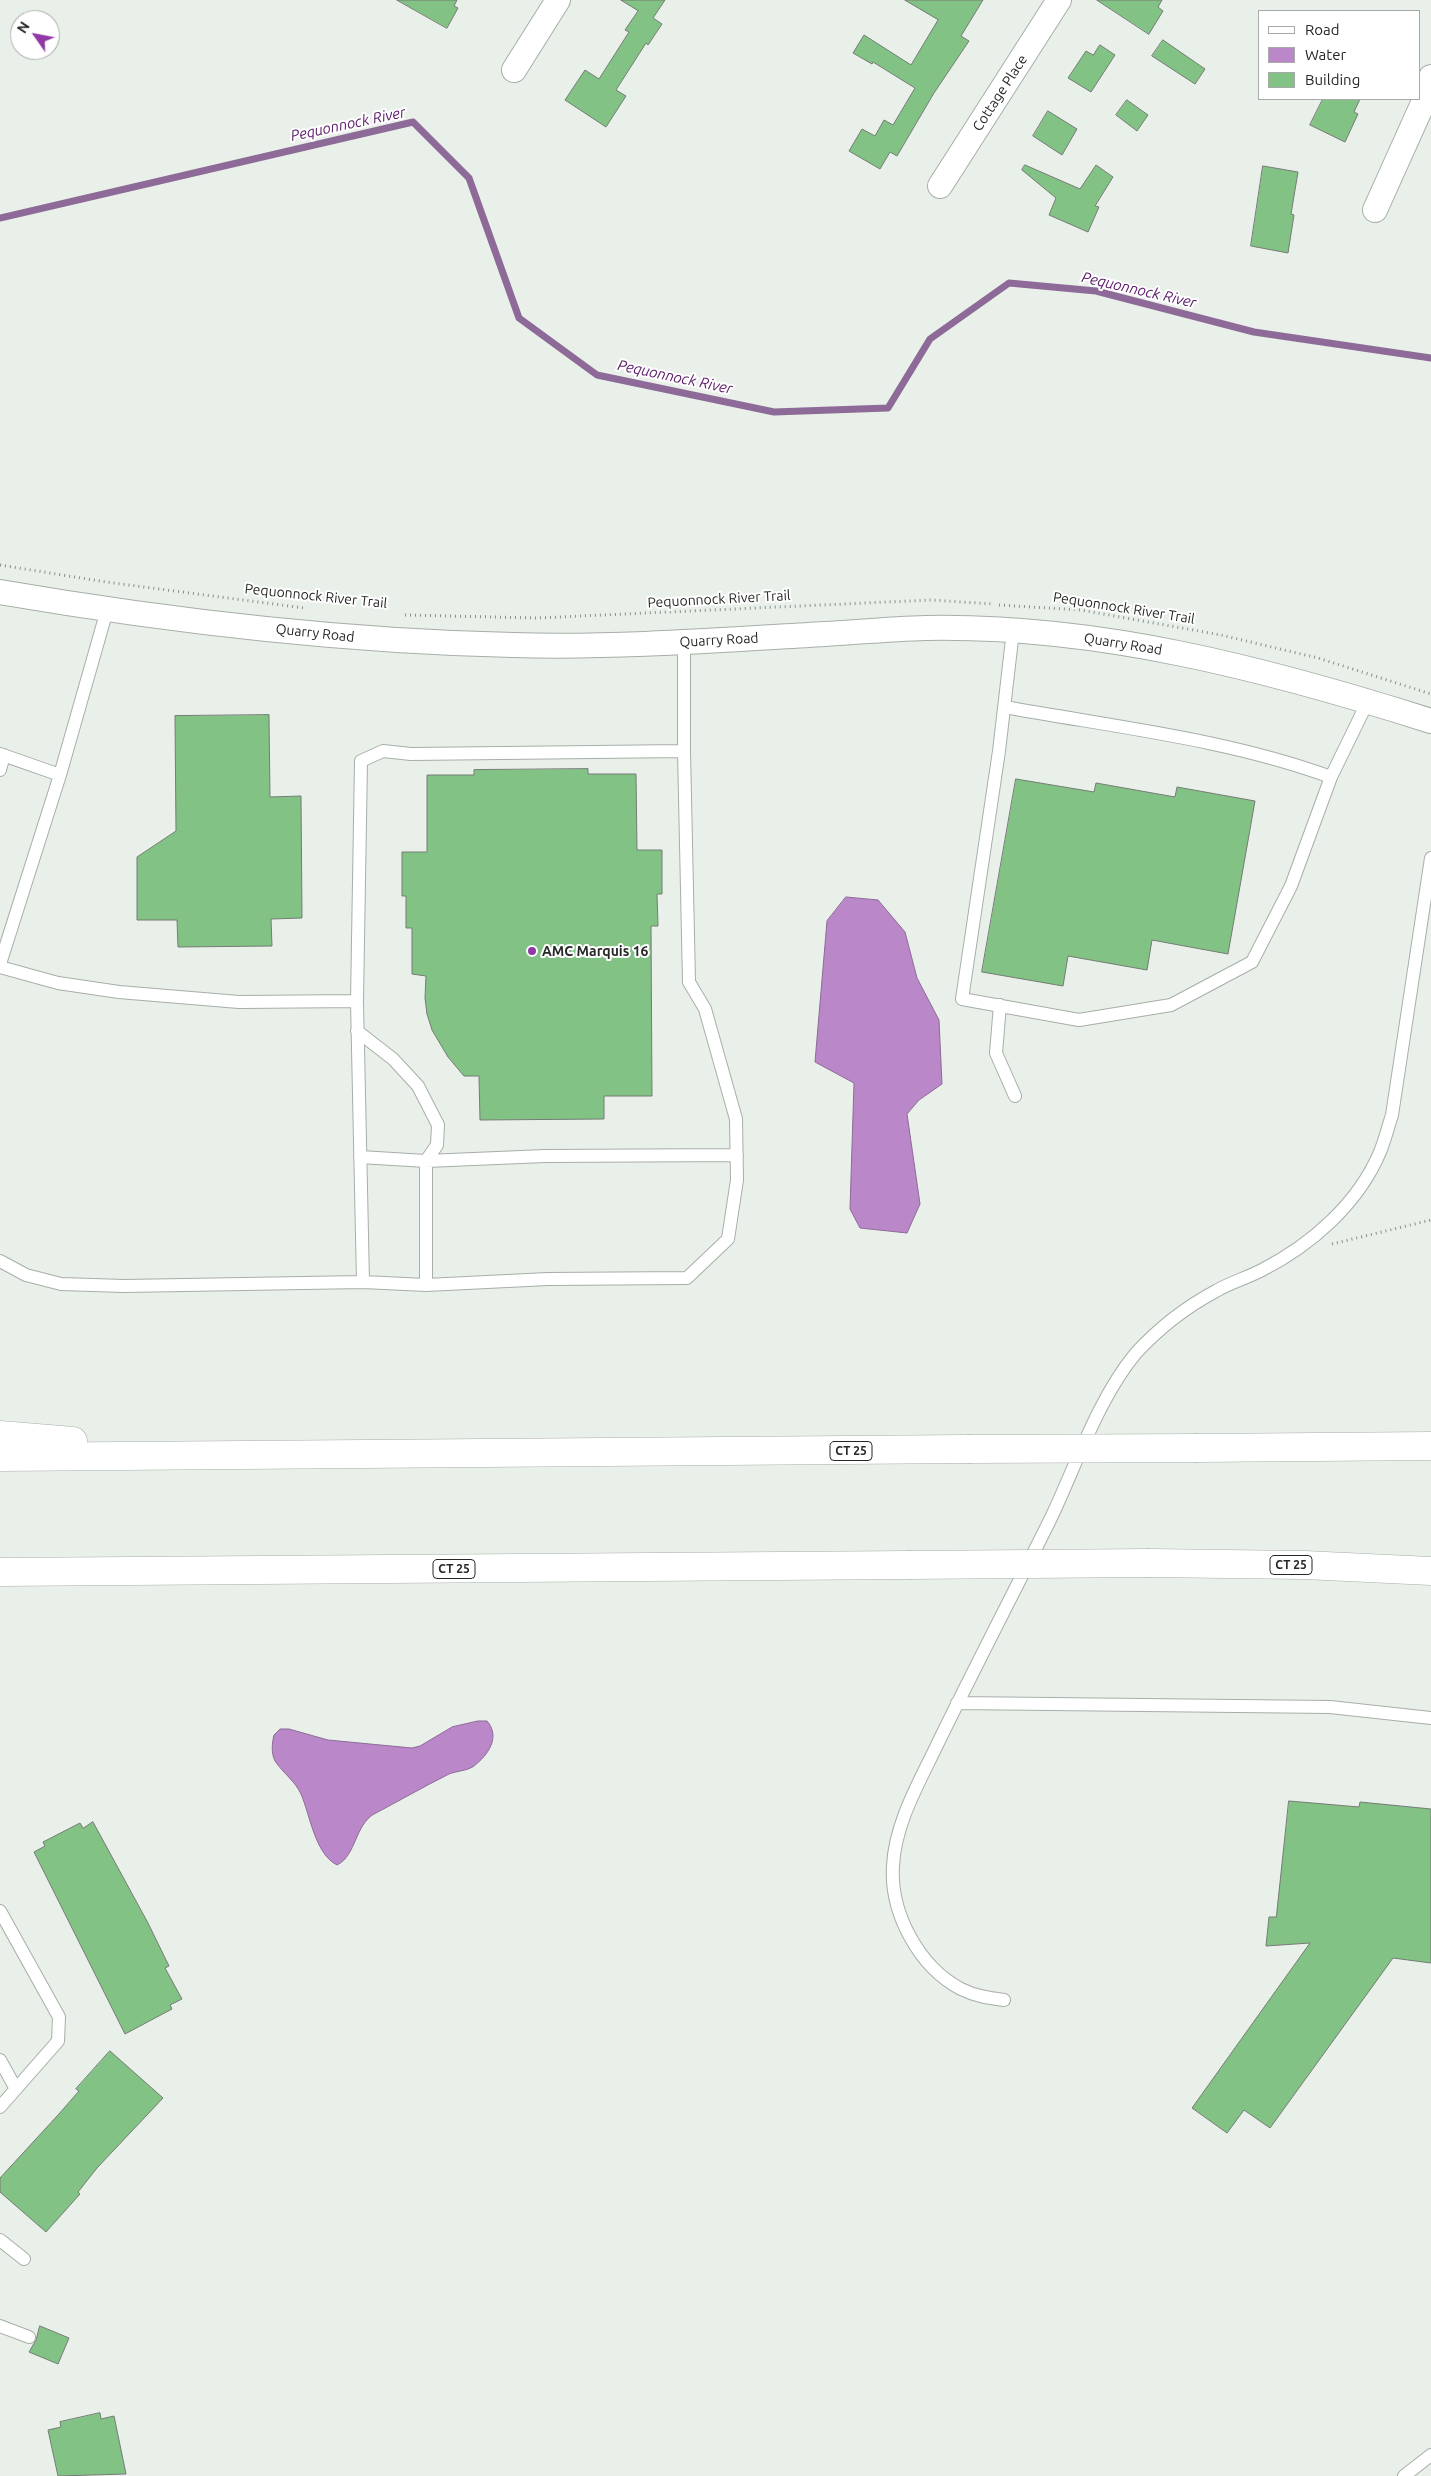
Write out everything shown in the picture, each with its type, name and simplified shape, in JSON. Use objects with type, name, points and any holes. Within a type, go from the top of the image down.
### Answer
[{"type":"highway","points":[[0,1435],[257,1455]]},
{"type":"highway","name":"CT 25","points":[[0,1457],[1431,1446]]},
{"type":"highway","name":"CT 25","points":[[0,1572],[1150,1563],[1313,1566],[1431,1571]]},
{"type":"street","points":[[514,70],[558,0]]},
{"type":"street","name":"Cottage Place","points":[[940,186],[1059,0]]},
{"type":"street","points":[[1375,210],[1424,101],[1431,77]]},
{"type":"street","name":"Quarry Road","points":[[0,592],[107,610],[355,637],[515,645],[684,642],[927,628],[1065,635],[1166,651],[1292,678],[1431,721]]},
{"type":"lane","points":[[107,610],[60,775],[0,966],[58,983],[119,992],[239,1002],[357,1001]]},
{"type":"lane","points":[[1014,632],[1005,708],[962,999],[1079,1020],[1171,1006],[1252,962],[1291,886],[1331,777],[1368,701]]},
{"type":"lane","points":[[0,1262],[26,1275],[61,1284],[124,1286],[363,1282],[426,1285],[548,1280],[687,1278],[728,1239],[738,1180],[736,1119],[723,1064],[705,1009],[689,982],[684,751],[684,642]]},
{"type":"lane","points":[[1005,708],[1190,740],[1290,762],[1331,777]]},
{"type":"lane","points":[[363,1282],[357,1001],[361,762],[384,751],[420,754],[684,751]]},
{"type":"lane","points":[[0,770],[2,754],[60,775]]},
{"type":"lane","points":[[1004,2000],[978,1996],[960,1988],[933,1968],[911,1936],[898,1911],[893,1866],[898,1834],[908,1807],[957,1703],[1121,1370],[1160,1329],[1188,1308],[1218,1290],[1291,1255],[1316,1235],[1360,1186],[1379,1153],[1392,1115],[1431,858]]},
{"type":"lane","points":[[1000,1006],[996,1053],[1016,1096]]},
{"type":"lane","points":[[358,1031],[393,1059],[418,1086],[438,1125],[437,1145],[426,1161],[426,1285]]},
{"type":"lane","points":[[360,1157],[426,1161],[544,1156],[737,1155]]},
{"type":"lane","points":[[957,1703],[1330,1707],[1431,1718]]},
{"type":"lane","points":[[0,1911],[59,2016],[58,2041],[0,2107]]},
{"type":"lane","points":[[0,2060],[16,2089]]},
{"type":"lane","points":[[0,2240],[24,2259]]},
{"type":"lane","points":[[0,2326],[29,2337]]},
{"type":"lane","points":[[1404,2476],[1431,2455]]},
{"type":"path","name":"Pequonnock River Trail","points":[[0,565],[106,582],[307,608]]},
{"type":"path","name":"Pequonnock River Trail","points":[[403,615],[537,618],[931,600],[1081,610],[1230,637],[1318,658],[1431,694]]},
{"type":"path","points":[[1328,1245],[1431,1220]]},
{"type":"water","points":[[846,897],[878,900],[905,932],[917,978],[939,1020],[942,1084],[919,1100],[907,1114],[920,1204],[907,1233],[860,1228],[850,1209],[854,1083],[815,1062],[827,921]]},
{"type":"water","points":[[478,1721],[487,1721],[493,1733],[491,1745],[484,1757],[474,1766],[449,1774],[374,1814],[363,1825],[348,1855],[337,1865],[323,1852],[314,1833],[301,1794],[296,1785],[275,1761],[273,1755],[274,1735],[280,1729],[289,1729],[328,1740],[412,1748],[420,1746],[452,1727]]},
{"type":"building","points":[[397,0],[457,0],[454,6],[458,8],[447,28]]},
{"type":"building","points":[[621,0],[665,0],[653,18],[662,24],[648,45],[646,43],[616,90],[626,96],[606,127],[565,100],[585,70],[599,79],[629,32],[625,30],[638,11]]},
{"type":"building","points":[[905,0],[983,0],[961,36],[969,41],[934,93],[897,156],[890,152],[880,169],[849,151],[862,129],[875,136],[884,120],[893,125],[915,88],[873,62],[872,64],[853,53],[864,35],[911,65],[938,20]]},
{"type":"building","points":[[1097,0],[1162,0],[1158,7],[1163,11],[1149,34]]},
{"type":"building","points":[[1163,40],[1205,69],[1195,84],[1152,56]]},
{"type":"building","points":[[1100,45],[1115,55],[1091,92],[1068,78],[1086,51],[1093,55]]},
{"type":"building","points":[[1127,100],[1148,115],[1137,131],[1116,115]]},
{"type":"building","points":[[1322,100],[1360,100],[1354,112],[1358,114],[1345,142],[1310,125]]},
{"type":"building","points":[[1048,111],[1077,129],[1062,155],[1033,136]]},
{"type":"building","points":[[1025,165],[1080,189],[1096,165],[1113,177],[1095,206],[1099,207],[1088,232],[1049,215],[1056,198],[1022,170]]},
{"type":"building","points":[[1263,166],[1298,172],[1291,214],[1294,215],[1288,253],[1251,246]]},
{"type":"building","points":[[269,715],[270,797],[301,796],[302,918],[271,919],[272,946],[178,947],[177,920],[137,920],[137,857],[176,831],[175,716]]},
{"type":"building","name":"AMC Marquis 16","points":[[588,769],[588,774],[636,774],[637,850],[662,850],[662,894],[657,894],[658,926],[651,926],[652,1096],[604,1096],[604,1119],[480,1120],[479,1076],[464,1076],[448,1057],[432,1030],[427,1014],[425,998],[426,976],[412,974],[412,928],[406,928],[406,896],[402,896],[402,852],[427,852],[427,775],[474,775],[474,770]]},
{"type":"building","points":[[1016,779],[1094,792],[1096,783],[1175,797],[1177,787],[1255,801],[1228,954],[1152,940],[1147,970],[1068,956],[1063,986],[982,972]]},
{"type":"building","points":[[1289,1801],[1359,1807],[1360,1802],[1431,1809],[1431,1963],[1393,1958],[1270,2128],[1244,2110],[1227,2133],[1192,2108],[1310,1943],[1266,1946],[1269,1917],[1276,1917]]},
{"type":"building","points":[[93,1822],[148,1923],[169,1966],[165,1968],[182,1999],[170,2005],[172,2009],[125,2034],[34,1852],[45,1846],[43,1842],[80,1823],[83,1828]]},
{"type":"building","points":[[110,2051],[163,2098],[97,2168],[78,2192],[80,2194],[46,2232],[0,2192],[0,2178],[79,2091],[76,2089]]},
{"type":"building","points":[[40,2326],[69,2338],[58,2364],[29,2352],[36,2340]]},
{"type":"building","points":[[100,2413],[101,2419],[114,2416],[126,2474],[58,2476],[48,2430],[61,2427],[60,2422]]},
{"type":"waterway","name":"Pequonnock River","points":[[0,218],[413,122],[469,178],[519,318],[597,375],[774,412],[888,408],[930,339],[1009,283],[1096,291],[1254,332],[1431,358]]},
{"type":"place","name":"AMC Marquis 16","points":[[532,951]]}]
